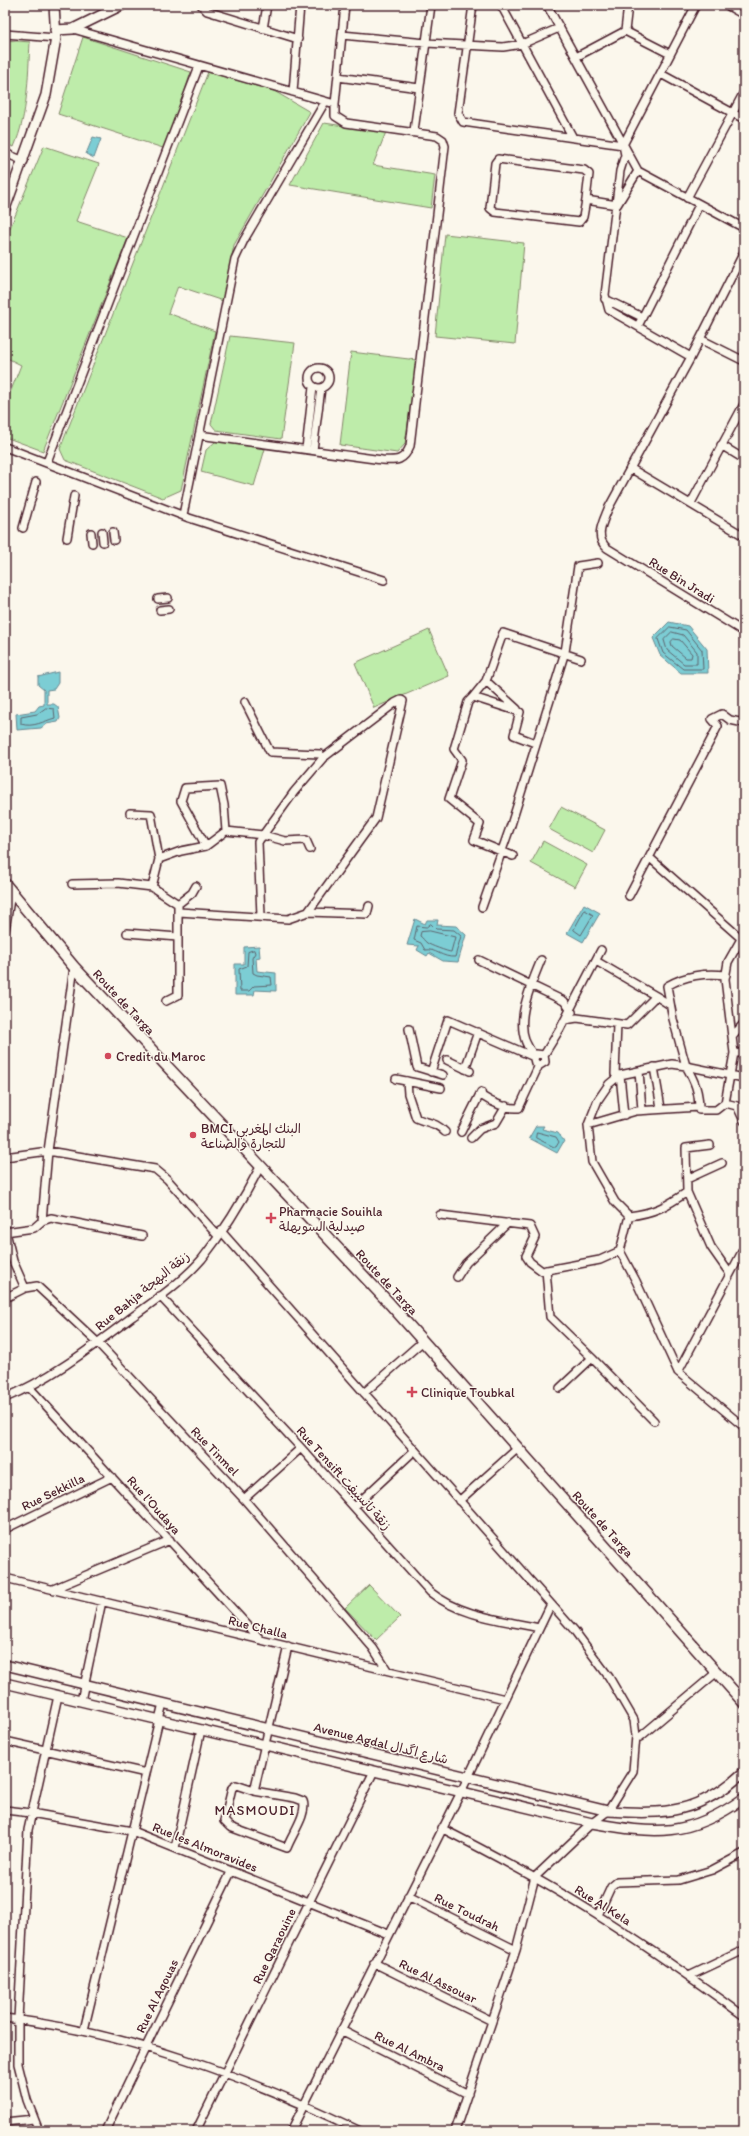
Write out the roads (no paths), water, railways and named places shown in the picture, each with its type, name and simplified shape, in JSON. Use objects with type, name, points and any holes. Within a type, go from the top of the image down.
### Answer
[{"type":"main road","name":"Route de Targa","points":[[8,888],[74,967],[423,1340],[744,1702]]},
{"type":"street","points":[[5,209],[24,161],[46,95],[55,34],[54,5]]},
{"type":"street","points":[[5,34],[55,34],[73,29],[122,5]]},
{"type":"street","points":[[201,5],[207,11],[298,39]]},
{"type":"street","points":[[263,28],[268,5]]},
{"type":"street","points":[[293,92],[300,5]]},
{"type":"street","points":[[199,434],[398,461],[407,454],[410,446],[445,146],[443,140],[437,136],[341,121],[336,116],[335,104],[345,5]]},
{"type":"street","points":[[414,132],[431,5]]},
{"type":"street","points":[[473,5],[466,45],[458,113],[463,122],[572,136],[624,145]]},
{"type":"street","points":[[501,5],[572,136]]},
{"type":"street","points":[[547,5],[638,171],[744,228]]},
{"type":"street","points":[[625,30],[628,5]]},
{"type":"street","points":[[691,357],[609,310],[605,299],[620,171],[625,155],[624,145],[696,5]]},
{"type":"street","points":[[726,5],[744,15]]},
{"type":"street","points":[[342,35],[426,43],[503,47],[522,44],[559,28]]},
{"type":"street","points":[[73,29],[335,104]]},
{"type":"street","points":[[576,57],[625,30]]},
{"type":"street","points":[[625,30],[670,54]]},
{"type":"street","points":[[46,462],[199,66]]},
{"type":"street","points":[[661,74],[744,119]]},
{"type":"street","points":[[338,77],[420,88]]},
{"type":"street","points":[[687,198],[744,92]]},
{"type":"street","points":[[183,515],[238,252],[325,102]]},
{"type":"street","points":[[5,153],[24,161]]},
{"type":"street","points":[[502,159],[584,170],[589,174],[586,200],[583,217],[579,222],[495,212],[490,208],[490,202],[495,163],[502,159]]},
{"type":"street","points":[[617,204],[638,171]]},
{"type":"street","points":[[586,200],[617,204]]},
{"type":"street","points":[[638,326],[699,205]]},
{"type":"street","points":[[744,252],[691,357],[630,468],[744,536]]},
{"type":"street","points":[[605,299],[642,317]]},
{"type":"street","points":[[700,339],[744,361]]},
{"type":"street","points":[[309,450],[313,387],[309,382],[309,374],[313,369],[320,368],[326,371],[329,377],[327,384],[321,388],[313,387]]},
{"type":"street","points":[[309,450],[321,388]]},
{"type":"street","points":[[691,503],[744,404]]},
{"type":"street","points":[[721,445],[744,459]]},
{"type":"street","points":[[5,447],[183,515],[384,580]]},
{"type":"street","name":"Rue Bin Jradi","points":[[630,468],[602,525],[600,535],[602,543],[607,548],[744,632]]},
{"type":"street","points":[[23,528],[36,482]]},
{"type":"street","points":[[67,538],[74,496]]},
{"type":"street","points":[[102,532],[103,542]]},
{"type":"street","points":[[113,532],[114,540]]},
{"type":"street","points":[[91,533],[92,543]]},
{"type":"street","points":[[482,907],[502,850],[565,652],[578,566],[598,563]]},
{"type":"street","points":[[158,599],[168,598]]},
{"type":"street","points":[[160,610],[169,609]]},
{"type":"street","points":[[513,856],[502,850],[474,840],[480,824],[449,800],[462,760],[454,749],[468,702],[486,682],[503,632],[565,652],[581,659]]},
{"type":"street","points":[[486,682],[520,712]]},
{"type":"street","points":[[473,697],[520,712]]},
{"type":"street","points":[[261,916],[258,842],[294,792],[323,758],[401,700],[403,701],[376,818],[308,912]]},
{"type":"street","points":[[245,702],[270,752],[320,754],[323,758]]},
{"type":"street","points":[[520,712],[514,735],[535,743]]},
{"type":"street","points":[[629,896],[650,858],[676,803],[718,726],[712,719],[722,714],[730,720],[744,723]]},
{"type":"street","points":[[206,846],[181,801],[185,788],[220,786],[224,805],[226,832]]},
{"type":"street","points":[[130,813],[151,814],[159,859],[152,887]]},
{"type":"street","points":[[159,859],[181,851],[206,846],[226,832],[263,835],[285,841],[306,840],[310,849]]},
{"type":"street","points":[[650,858],[743,940],[728,962],[726,975],[734,1053],[725,1103],[716,1110],[699,1110],[696,1084],[686,1066],[670,1005],[667,986],[680,978],[710,973],[726,975]]},
{"type":"street","points":[[72,884],[118,883],[152,887],[178,904],[178,995],[166,1001]]},
{"type":"street","points":[[178,904],[192,893],[196,886]]},
{"type":"street","points":[[5,931],[8,888]]},
{"type":"street","points":[[179,912],[261,916],[288,919],[308,912],[367,914],[369,906]]},
{"type":"street","points":[[128,933],[178,937]]},
{"type":"street","points":[[461,1132],[482,1092],[482,1096],[490,1102],[519,1108],[538,1065],[545,1062],[544,1055],[565,1020],[601,950]]},
{"type":"street","points":[[479,960],[564,1001],[577,1018]]},
{"type":"street","points":[[538,1065],[535,1063],[534,1057],[529,1050],[525,1037],[522,1013],[541,960]]},
{"type":"street","points":[[596,961],[670,1005]]},
{"type":"street","points":[[42,1221],[48,1151],[74,967]]},
{"type":"street","points":[[565,1020],[577,1018],[627,1025],[656,996]]},
{"type":"street","points":[[432,1072],[448,1020],[534,1057]]},
{"type":"street","points":[[733,1036],[744,1023]]},
{"type":"street","points":[[617,1024],[615,1074],[620,1075]]},
{"type":"street","points":[[409,1029],[417,1067],[442,1075]]},
{"type":"street","points":[[447,1060],[468,1070],[478,1032]]},
{"type":"street","points":[[534,1057],[538,1053],[544,1055]]},
{"type":"street","points":[[734,1053],[744,1054]]},
{"type":"street","points":[[687,1192],[664,1208],[643,1215],[629,1216],[615,1202],[592,1162],[588,1125],[598,1100],[609,1084],[620,1075],[672,1064],[744,1078]]},
{"type":"street","points":[[654,1067],[661,1108]]},
{"type":"street","points":[[639,1071],[642,1110]]},
{"type":"street","points":[[620,1075],[624,1115]]},
{"type":"street","points":[[396,1080],[441,1088]]},
{"type":"street","points":[[407,1081],[408,1094],[416,1118],[423,1121],[436,1123],[445,1132]]},
{"type":"street","points":[[725,1103],[737,1106],[744,1121]]},
{"type":"street","points":[[471,1138],[480,1129],[496,1122],[506,1106]]},
{"type":"street","points":[[588,1125],[642,1110],[699,1107]]},
{"type":"street","points":[[710,1146],[686,1148],[687,1192],[711,1247],[730,1274]]},
{"type":"street","points":[[5,1157],[48,1151],[144,1167],[160,1172],[219,1233],[364,1393],[551,1604],[592,1652],[624,1700],[634,1720],[636,1736],[633,1771],[608,1811],[592,1823],[535,1877],[516,1950],[455,2131]]},
{"type":"street","points":[[687,1179],[722,1163]]},
{"type":"street","name":"Rue Bahja زنقة البهجة","points":[[5,1398],[29,1387],[98,1343],[160,1296],[194,1266],[249,1189],[260,1167]]},
{"type":"street","points":[[440,1215],[530,1226],[535,1236],[526,1256],[530,1262],[542,1271],[600,1260],[620,1251]]},
{"type":"street","points":[[629,1216],[620,1251],[636,1281],[678,1372],[744,1427]]},
{"type":"street","points":[[5,1298],[25,1288],[13,1261],[5,1232],[34,1228],[42,1221],[51,1218],[142,1236]]},
{"type":"street","points":[[457,1277],[466,1263],[508,1223]]},
{"type":"street","points":[[678,1372],[744,1248]]},
{"type":"street","points":[[546,1270],[550,1317],[654,1421]]},
{"type":"street","name":"Rue Tinmel","points":[[25,1288],[34,1285],[40,1287],[98,1343],[244,1499],[373,1648],[387,1670]]},
{"type":"street","name":"Rue Tensift زنقة تانسيفت","points":[[160,1296],[301,1448],[430,1592],[439,1599],[462,1610],[539,1628]]},
{"type":"street","points":[[364,1393],[423,1340]]},
{"type":"street","points":[[560,1388],[592,1358]]},
{"type":"street","name":"Rue l'Oudaya","points":[[29,1387],[261,1640]]},
{"type":"street","points":[[244,1499],[301,1448]]},
{"type":"street","points":[[459,1501],[518,1448]]},
{"type":"street","points":[[354,1507],[414,1451]]},
{"type":"street","name":"Rue Sekkilla","points":[[5,1529],[112,1477]]},
{"type":"street","points":[[53,1589],[170,1540]]},
{"type":"street","name":"Rue Challa","points":[[5,1578],[505,1699]]},
{"type":"street","points":[[81,1701],[102,1601]]},
{"type":"street","points":[[290,2131],[441,1828],[461,1792],[551,1604]]},
{"type":"street","points":[[254,1791],[288,1646]]},
{"type":"street","name":"Avenue Agdal شارع اگدال","points":[[5,1665],[608,1811],[656,1813],[676,1811],[717,1794],[744,1772]]},
{"type":"street","points":[[640,1737],[717,1672]]},
{"type":"street","points":[[5,1683],[592,1823],[638,1831],[683,1829],[730,1808],[744,1798]]},
{"type":"street","points":[[39,2131],[18,2064],[18,2019],[26,1852],[31,1813],[58,1696]]},
{"type":"street","points":[[84,2030],[163,1703]]},
{"type":"street","points":[[175,1848],[201,1730]]},
{"type":"street","points":[[5,1741],[146,1773]]},
{"type":"street","name":"Rue Qaraouine","points":[[196,2131],[374,1771]]},
{"type":"street","points":[[234,1786],[241,1786],[254,1791],[295,1798],[303,1802],[305,1807],[287,1848],[230,1827],[224,1821],[228,1800],[234,1786]]},
{"type":"street","name":"Rue les Almoravides","points":[[5,1810],[31,1813],[132,1831],[388,1934]]},
{"type":"street","name":"Rue Al Kela","points":[[441,1828],[535,1877],[598,1915],[689,1976],[744,2016]]},
{"type":"street","points":[[598,1915],[611,1886],[617,1882],[679,1880],[712,1870],[744,1854]]},
{"type":"street","name":"Rue Al Aqouas","points":[[105,2131],[231,1872]]},
{"type":"street","name":"Rue Toudrah","points":[[408,1896],[516,1950]]},
{"type":"street","points":[[689,1976],[744,1950]]},
{"type":"street","name":"Rue Al Assouar","points":[[374,1963],[492,2021]]},
{"type":"street","points":[[5,2018],[84,2030],[146,2046],[304,2104],[360,2131]]},
{"type":"street","name":"Rue Al Ambra","points":[[341,2030],[468,2094]]},
{"type":"street","points":[[5,2122],[34,2119]]},
{"type":"water","points":[[93,137],[101,139],[94,158],[86,154]]},
{"type":"water","points":[[669,622],[688,626],[707,649],[708,673],[681,673],[660,655],[653,638]]},
{"type":"water","points":[[58,672],[58,683],[54,689],[47,690],[47,704],[54,704],[58,707],[60,718],[58,722],[46,724],[41,728],[17,730],[16,714],[35,711],[39,706],[44,705],[44,690],[38,685],[38,677]]},
{"type":"water","points":[[584,904],[600,913],[583,942],[567,933]]},
{"type":"water","points":[[415,919],[425,924],[427,920],[438,920],[437,925],[456,926],[466,935],[458,962],[443,961],[429,953],[427,956],[417,950],[419,946],[407,945]]},
{"type":"water","points":[[259,946],[260,957],[256,958],[257,971],[276,973],[276,991],[255,990],[254,995],[235,995],[235,964],[244,964],[244,947]]},
{"type":"water","points":[[536,1126],[544,1126],[542,1129],[558,1133],[564,1141],[557,1153],[529,1138]]},
{"type":"place","name":"Credit du Maroc","points":[[108,1056]]},
{"type":"place","name":"BMCI البنك المغربي للتجارة والصناعة","points":[[193,1135]]},
{"type":"place","name":"Pharmacie Souihla صيدلية السويهلة","points":[[271,1218]]},
{"type":"place","name":"Clinique Toubkal","points":[[412,1392]]},
{"type":"district","name":"MASMOUDI","points":[[255,1810]]}]
